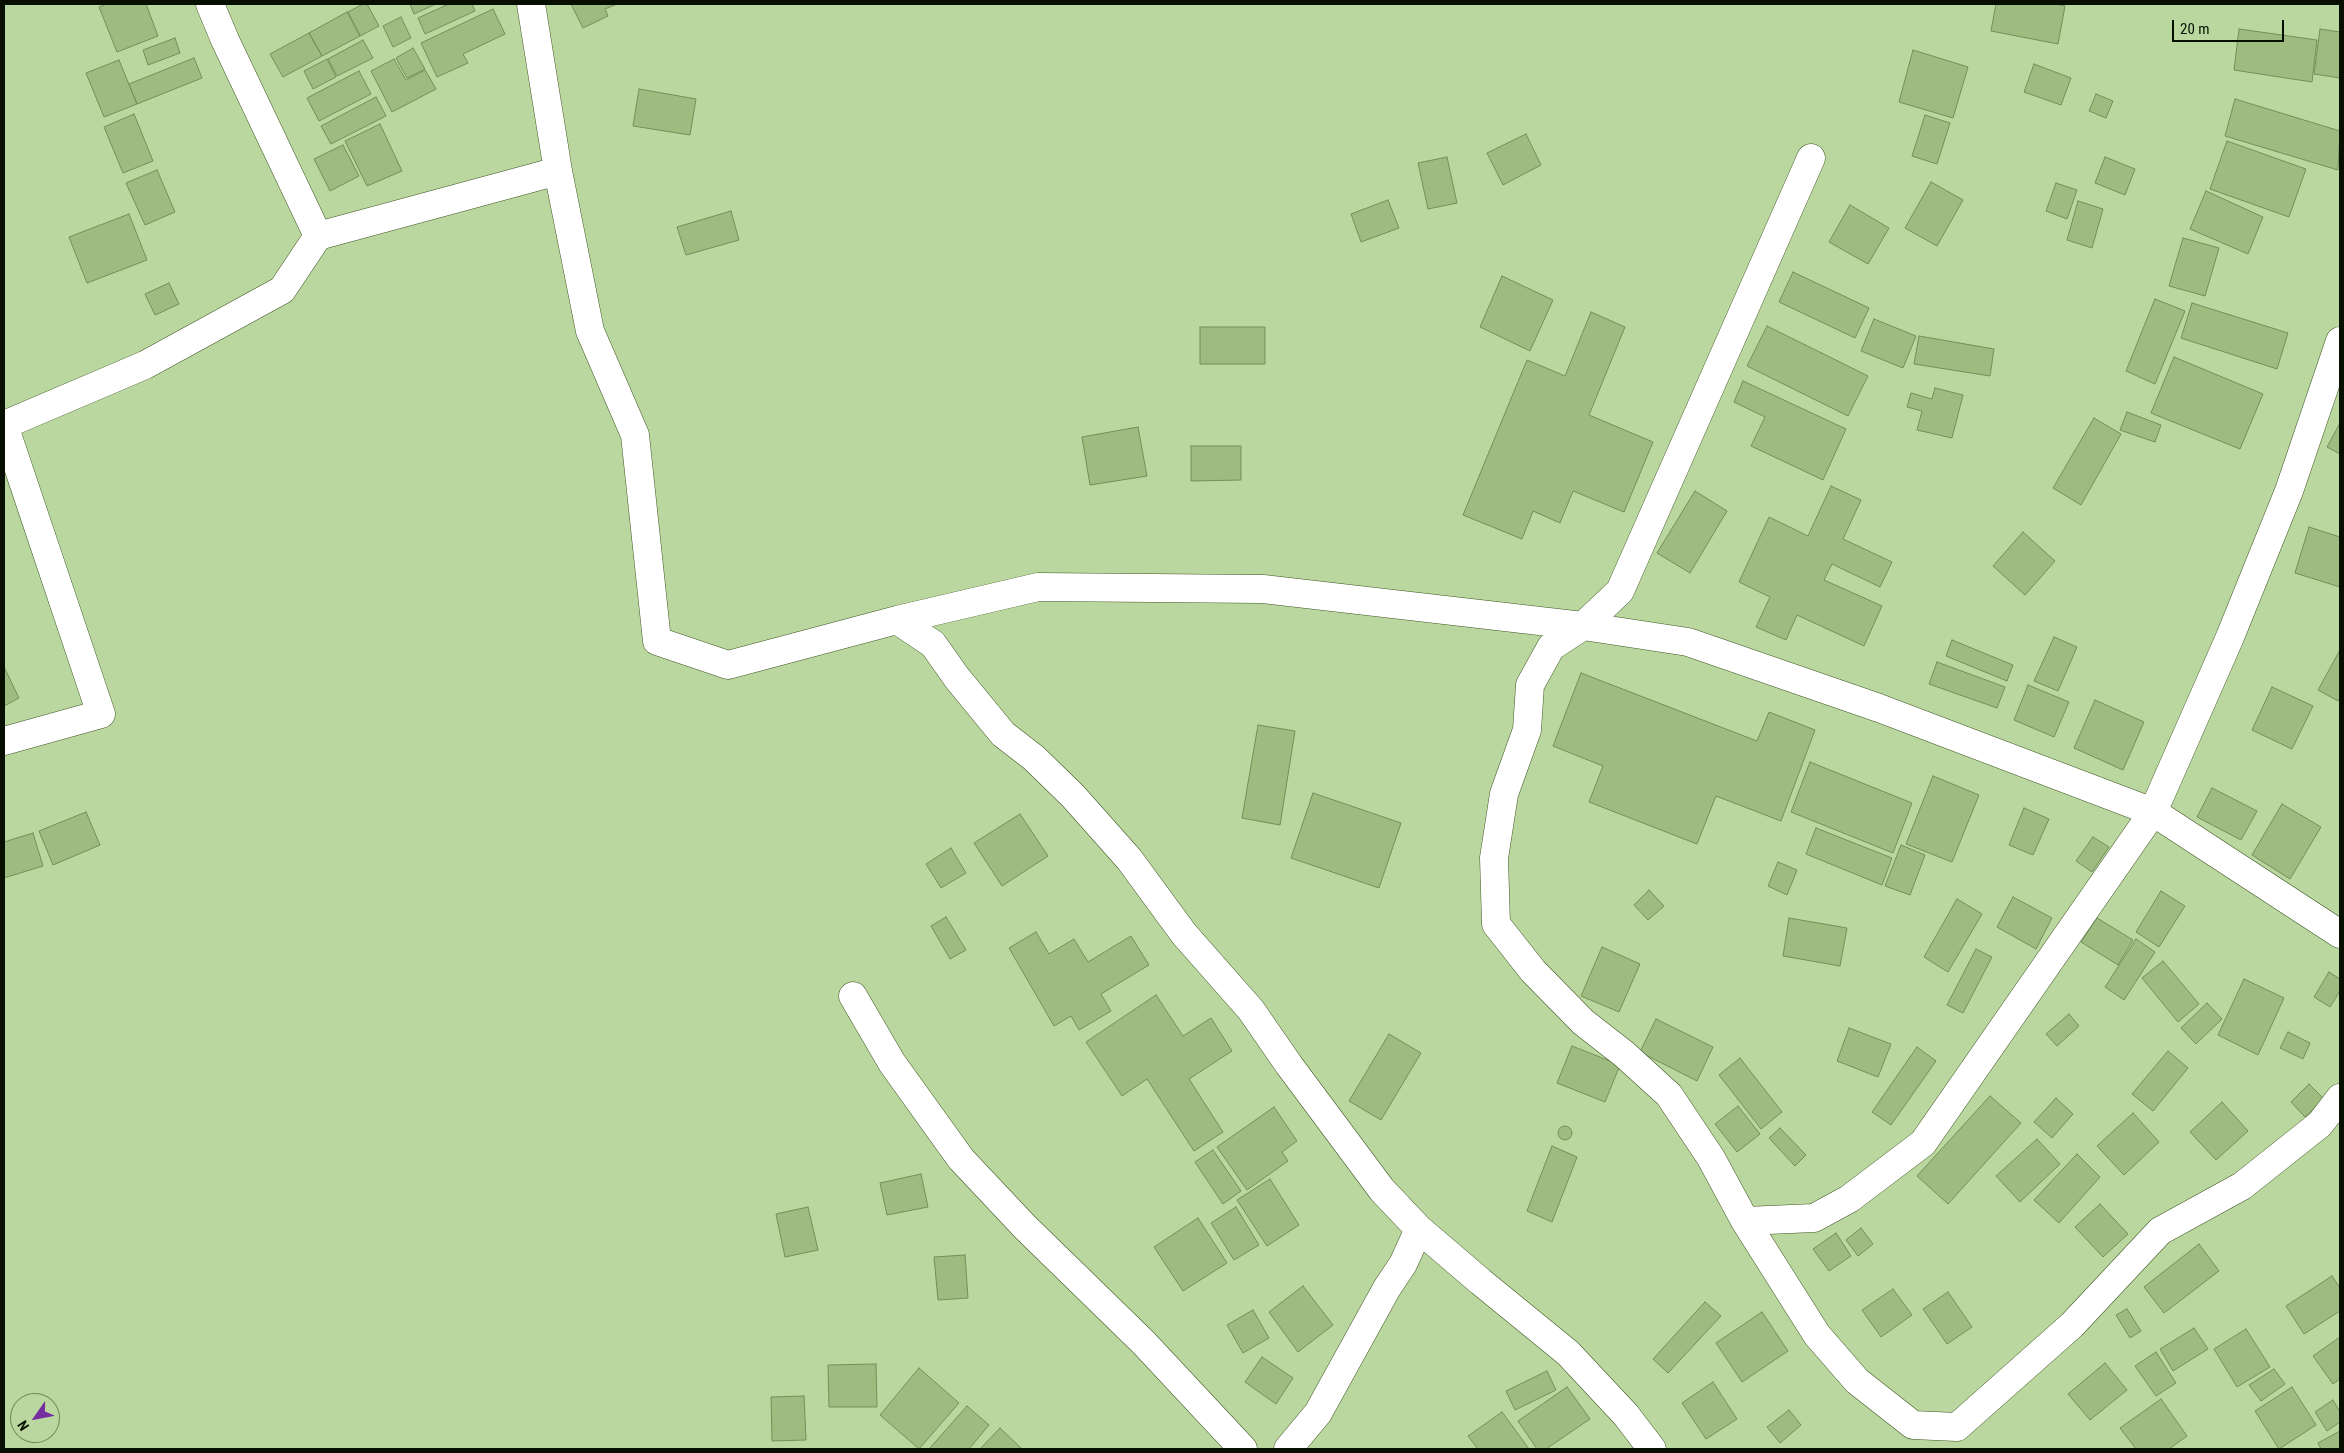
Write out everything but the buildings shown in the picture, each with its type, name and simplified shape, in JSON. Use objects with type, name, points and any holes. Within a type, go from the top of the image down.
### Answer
[{"type":"street","points":[[210,4],[225,40],[318,236]]},
{"type":"street","points":[[531,4],[558,171],[590,331],[635,435],[657,641],[728,665],[897,620],[1038,587],[1263,590],[1583,626],[1688,642],[1880,708],[2153,812],[2340,934]]},
{"type":"street","points":[[1811,158],[1620,591],[1583,626],[1551,647],[1530,685],[1527,730],[1504,794],[1494,858],[1496,924],[1533,972],[1583,1022],[1624,1054],[1669,1095],[1711,1158],[1745,1221],[1817,1335],[1857,1381],[1913,1425],[1957,1427],[2072,1325],[2160,1231],[2242,1186],[2320,1124],[2340,1098]]},
{"type":"street","points":[[4,741],[101,714],[4,425],[145,365],[282,290],[318,236],[558,171]]},
{"type":"street","points":[[1745,1221],[1814,1218],[1849,1199],[1923,1143],[2153,812],[2230,637],[2285,500],[2340,340]]},
{"type":"street","points":[[897,620],[933,644],[957,678],[1003,734],[1034,758],[1073,796],[1129,859],[1184,934],[1251,1010],[1382,1190],[1419,1229],[1568,1353],[1626,1415],[1652,1449]]},
{"type":"street","points":[[853,996],[892,1063],[961,1159],[1025,1227],[1144,1343],[1243,1449]]},
{"type":"street","points":[[1288,1449],[1318,1413],[1387,1288],[1403,1264],[1419,1229]]}]
